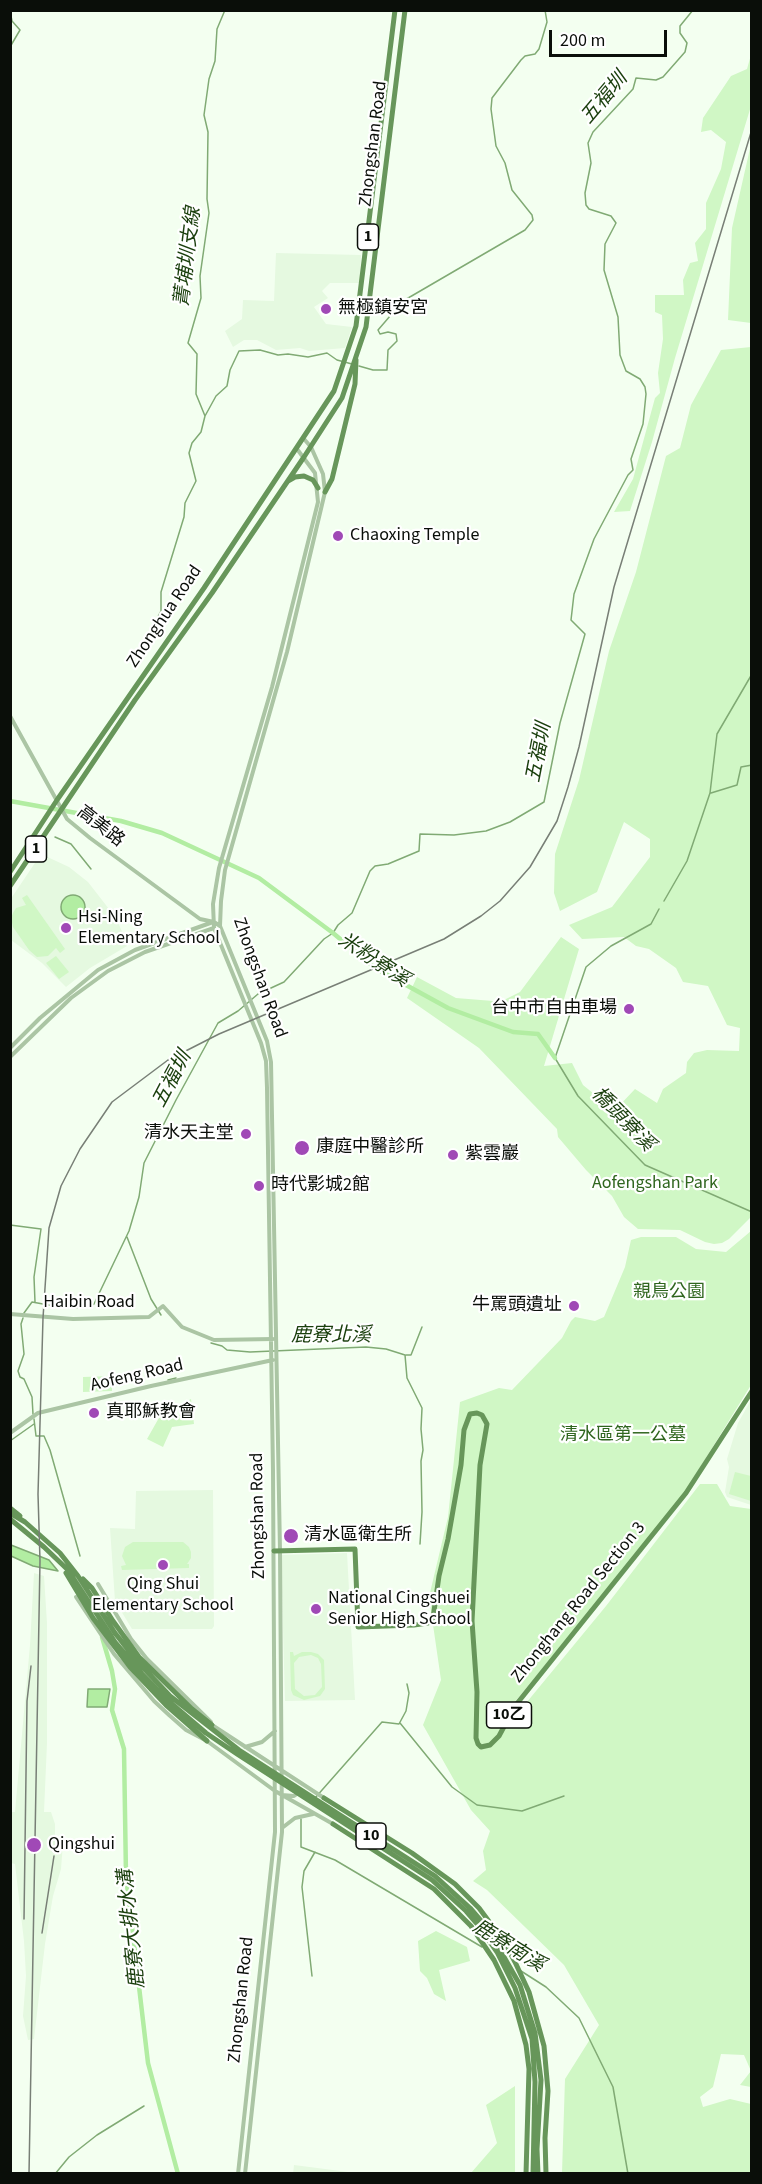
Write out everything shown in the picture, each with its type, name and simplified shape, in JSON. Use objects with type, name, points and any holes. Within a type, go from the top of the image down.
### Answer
[{"type":"main road","name":"Zhongshan Road","points":[[297,449],[334,391],[356,326],[395,10]]},
{"type":"main road","name":"Zhongshan Road","points":[[304,457],[342,398],[366,327],[405,10]]},
{"type":"main road","points":[[325,492],[332,479],[355,384],[357,354]]},
{"type":"main road","name":"Zhonghua Road","points":[[57,800],[297,449]]},
{"type":"main road","name":"Zhonghua Road","points":[[62,813],[135,700],[212,593],[304,457]]},
{"type":"main road","points":[[286,482],[295,477],[304,476],[313,480],[318,488]]},
{"type":"main road","points":[[204,588],[212,593]]},
{"type":"main road","name":"1","points":[[10,872],[57,800]]},
{"type":"main road","name":"1","points":[[10,886],[62,813]]},
{"type":"main road","name":"Zhonghang Road Section 3","points":[[277,1551],[355,1549],[358,1628],[428,1623],[433,1618],[439,1576],[448,1539],[461,1465],[464,1430],[470,1414],[482,1414],[487,1424],[480,1465],[472,1622],[477,1692],[476,1738],[481,1747],[490,1745],[499,1736],[515,1706],[686,1493],[750,1392]]},
{"type":"main road","points":[[10,1508],[22,1517],[22,1524]]},
{"type":"main road","name":"10","points":[[10,1513],[63,1566],[81,1588],[115,1641],[166,1699],[206,1733],[432,1880],[479,1926],[497,1952],[515,1988],[532,2039],[535,2082],[533,2174]]},
{"type":"main road","name":"10","points":[[10,1521],[22,1524],[48,1542],[72,1568],[129,1651],[170,1696],[239,1750],[435,1876],[470,1908],[488,1929],[519,1985],[535,2033],[541,2080],[538,2174]]},
{"type":"main road","points":[[63,1566],[93,1618],[130,1667],[166,1706],[207,1741]]},
{"type":"main road","points":[[72,1568],[92,1588],[140,1657],[192,1709],[213,1725]]},
{"type":"main road","points":[[324,1798],[437,1870],[455,1884],[478,1908],[505,1944],[529,1992],[544,2046],[548,2091],[545,2138],[546,2174]]},
{"type":"main road","points":[[333,1824],[434,1889],[471,1926],[494,1960],[516,2007],[526,2045],[529,2081],[526,2174]]},
{"type":"street","points":[[229,847],[286,652],[325,492],[323,474],[311,447],[304,439]]},
{"type":"street","points":[[251,770],[318,502],[315,473],[297,449]]},
{"type":"street","name":"高美路","points":[[10,716],[62,813],[90,838],[200,918],[220,926]]},
{"type":"street","name":"Zhongshan Road","points":[[229,847],[219,868],[213,904],[214,928],[256,1027],[266,1061],[282,1771],[282,1828],[245,2174]]},
{"type":"street","name":"Zhongshan Road","points":[[229,847],[221,901],[220,926],[267,1041],[271,1062],[273,1339]]},
{"type":"street","points":[[10,1048],[58,1002],[106,965],[135,950],[214,922]]},
{"type":"street","points":[[10,1057],[71,998],[108,971],[145,952],[220,926]]},
{"type":"street","name":"Haibin Road","points":[[10,1314],[73,1319],[149,1317],[163,1306],[182,1327],[214,1340],[273,1339]]},
{"type":"street","name":"Aofeng Road","points":[[10,1433],[38,1413],[274,1360]]},
{"type":"street","name":"Zhongshan Road","points":[[238,2174],[275,1832],[277,1551]]},
{"type":"street","points":[[98,1584],[131,1639],[147,1659],[213,1725],[324,1798]]},
{"type":"street","points":[[76,1597],[128,1672],[154,1701],[186,1730],[207,1741],[275,1791],[333,1824]]},
{"type":"street","points":[[245,1747],[262,1742],[276,1730]]},
{"type":"street","points":[[282,1795],[294,1796],[305,1787]]},
{"type":"street","points":[[282,1828],[295,1818],[313,1814]]},
{"type":"shaded area","points":[[276,253],[361,255],[360,283],[330,283],[322,291],[328,298],[314,307],[326,324],[352,327],[345,348],[309,351],[300,348],[276,350],[257,340],[244,340],[233,347],[225,331],[242,319],[243,300],[274,301]]},
{"type":"shaded area","name":"Hsi-Ning Elementary School","points":[[41,854],[69,867],[88,882],[116,918],[127,943],[127,946],[90,968],[66,987],[42,963],[11,940],[10,900]]},
{"type":"shaded area","points":[[73,895],[78,896],[84,902],[84,912],[78,918],[73,919],[68,918],[62,912],[61,907],[62,902],[68,896]]},
{"type":"shaded area","points":[[751,1400],[751,1505],[727,1497],[725,1492],[729,1467],[727,1459],[738,1423]]},
{"type":"shaded area","name":"Qing Shui Elementary School","points":[[213,1490],[214,1626],[212,1629],[132,1629],[115,1601],[110,1528],[135,1529],[136,1491]]},
{"type":"shaded area","points":[[11,1545],[49,1560],[58,1571],[33,1566],[11,1556]]},
{"type":"shaded area","name":"National Cingshuei Senior High School","points":[[347,1553],[355,1700],[285,1701],[281,1555]]},
{"type":"shaded area","points":[[34,1573],[44,1576],[47,1623],[47,1743],[44,1812],[51,1812],[55,1824],[55,1843],[63,1843],[61,1869],[53,1896],[45,1944],[34,2039],[28,2040],[23,2016],[26,1976],[24,1941],[15,1864],[11,1863],[10,1812],[15,1812]]},
{"type":"shaded area","points":[[88,1689],[110,1689],[107,1707],[87,1707]]},
{"type":"shaded area","points":[[294,2165],[356,2173],[293,2174]]},
{"type":"green space","points":[[751,55],[751,106],[652,442],[630,511],[614,512],[633,479],[655,398],[660,393],[658,373],[663,339],[662,315],[655,312],[655,295],[684,295],[683,280],[690,263],[698,261],[695,243],[706,229],[706,203],[721,169],[726,142],[711,130],[701,132],[703,118],[731,76],[747,69]]},
{"type":"green space","points":[[751,144],[751,323],[728,320],[732,228]]},
{"type":"green space","name":"Aofengshan Park","points":[[751,347],[752,1216],[729,1239],[714,1244],[680,1230],[638,1229],[624,1217],[612,1196],[558,1137],[557,1129],[479,1048],[407,998],[417,977],[456,998],[493,1001],[506,999],[520,992],[561,937],[579,949],[544,1066],[572,1063],[583,1085],[610,1107],[617,1108],[635,1089],[657,1103],[663,1089],[686,1073],[687,1062],[694,1053],[707,1050],[739,1051],[740,1028],[727,1025],[708,986],[683,982],[676,968],[649,949],[636,946],[624,937],[582,939],[569,925],[612,907],[650,857],[650,839],[624,822],[597,892],[560,911],[554,893],[555,854],[579,780],[609,651],[636,572],[666,456],[680,448],[691,405],[721,350]]},
{"type":"green space","points":[[27,895],[65,949],[60,953],[56,948],[48,956],[37,957],[29,950],[13,927],[11,918],[13,913],[16,908],[26,905],[22,898]]},
{"type":"green space","points":[[56,956],[69,972],[59,979],[46,963]]},
{"type":"green space","points":[[751,1231],[751,1385],[675,1508],[513,1704],[522,1708],[606,1606],[700,1484],[717,1484],[730,1506],[751,1509],[751,2071],[744,2055],[721,2054],[713,2087],[700,2097],[703,2107],[730,2099],[751,2104],[751,2173],[562,2173],[565,2079],[599,2025],[564,1965],[487,1890],[473,1881],[486,1870],[483,1851],[490,1831],[471,1810],[423,1725],[441,1680],[429,1597],[448,1517],[460,1402],[499,1388],[512,1390],[562,1338],[575,1317],[595,1321],[604,1317],[625,1267],[631,1240],[641,1237],[676,1237],[696,1249],[726,1252]]},
{"type":"green space","points":[[112,1376],[112,1391],[83,1392],[83,1377]]},
{"type":"green space","points":[[191,1399],[194,1424],[172,1427],[163,1447],[147,1439],[160,1416],[173,1417],[185,1413],[185,1402]]},
{"type":"green space","points":[[735,1472],[751,1476],[751,1501],[729,1494]]},
{"type":"green space","points":[[133,1542],[183,1542],[191,1552],[191,1558],[187,1564],[189,1568],[122,1570],[121,1566],[126,1565],[122,1556],[125,1547]]},
{"type":"green space","points":[[290,1652],[293,1652],[294,1656],[302,1652],[318,1654],[324,1660],[325,1689],[320,1696],[304,1700],[293,1695]],"holes":[[[311,1655],[318,1658],[321,1664],[322,1687],[315,1695],[304,1696],[295,1689],[294,1663],[299,1657]]]},
{"type":"green space","points":[[436,1931],[467,1947],[470,1961],[439,1970],[446,2001],[434,1994],[427,1978],[420,1971],[418,1941]]},
{"type":"green space","points":[[751,2071],[751,2087],[740,2085]]},
{"type":"green space","points":[[515,2086],[515,2173],[471,2173],[497,2143],[486,2105]]},
{"type":"waterway","name":"菁埔圳支線","points":[[147,637],[161,611],[161,592],[184,517],[185,503],[196,481],[189,453],[192,443],[201,432],[205,416],[196,394],[197,354],[188,343],[201,298],[200,276],[209,213],[207,199],[208,132],[204,115],[209,79],[215,61],[217,29],[225,10]]},
{"type":"waterway","points":[[359,366],[373,370],[387,370],[388,350],[397,341],[396,334],[388,332],[380,334],[378,330],[403,301],[525,230],[533,220],[532,215],[512,190],[505,163],[496,146],[491,109],[492,98],[521,60],[525,56],[535,54],[539,49],[547,22],[545,10]]},
{"type":"waterway","name":"五福圳","points":[[24,1313],[32,1302],[65,1308],[88,1307],[94,1304],[129,1231],[139,1197],[144,1163],[218,1023],[238,1011],[258,994],[284,982],[352,913],[370,871],[375,866],[388,864],[419,851],[420,834],[454,835],[486,831],[510,822],[544,802],[560,723],[585,634],[571,620],[574,594],[594,539],[628,475],[633,470],[631,459],[643,424],[646,394],[640,379],[626,371],[620,355],[618,317],[604,270],[605,244],[616,223],[611,216],[589,209],[586,205],[585,193],[591,163],[588,143],[593,132],[633,89],[636,78],[656,80],[663,77],[685,52],[687,43],[680,33],[680,26],[693,10]]},
{"type":"waterway","points":[[10,11],[12,21],[20,30],[10,47]]},
{"type":"waterway","points":[[205,416],[216,396],[227,386],[230,370],[239,351],[260,350],[278,355],[308,357],[327,353],[337,360],[352,364]]},
{"type":"waterway","name":"米粉寮溪","points":[[664,901],[687,861],[710,793],[717,734],[752,674]]},
{"type":"waterway","points":[[711,793],[737,785],[741,767],[752,765]]},
{"type":"waterway","name":"米粉寮溪","points":[[10,801],[121,821],[162,833],[259,878],[333,933],[375,968],[448,1008],[513,1032],[538,1034],[555,1058]]},
{"type":"waterway","points":[[55,837],[71,844],[91,869]]},
{"type":"waterway","name":"橋頭寮溪","points":[[659,909],[651,924],[611,946],[586,967],[555,1058],[578,1096],[645,1165],[752,1212]]},
{"type":"waterway","points":[[10,1225],[41,1229],[34,1277],[35,1302]]},
{"type":"waterway","name":"鹿寮北溪","points":[[127,1237],[151,1299],[161,1315]]},
{"type":"waterway","name":"五福圳","points":[[23,1318],[21,1324],[24,1354],[18,1371],[32,1397],[33,1414]]},
{"type":"waterway","points":[[406,1355],[411,1355],[422,1327]]},
{"type":"waterway","name":"鹿寮北溪","points":[[211,1343],[227,1350],[250,1352],[366,1347],[386,1349],[405,1355],[407,1378],[422,1408],[420,1544]]},
{"type":"waterway","points":[[168,1380],[176,1378]]},
{"type":"waterway","name":"五福圳","points":[[34,1419],[36,1436],[44,1436],[50,1450],[80,1556]]},
{"type":"waterway","points":[[10,1441],[34,1424]]},
{"type":"waterway","name":"鹿寮大排水溝","points":[[102,1637],[115,1689],[112,1710],[124,1749],[126,1876],[148,2063],[178,2174]]},
{"type":"waterway","name":"鹿寮北溪","points":[[315,1798],[382,1722],[399,1724],[406,1711],[409,1693],[407,1684]]},
{"type":"waterway","points":[[400,1723],[452,1787],[477,1805],[522,1811],[564,1796]]},
{"type":"waterway","name":"鹿寮南溪","points":[[301,1819],[301,1847],[335,1860],[482,1947]]},
{"type":"waterway","points":[[312,1976],[302,1887],[304,1871],[315,1852]]},
{"type":"waterway","name":"鹿寮南溪","points":[[521,1971],[546,1987],[579,2018],[613,2087],[628,2174]]},
{"type":"waterway","points":[[55,2174],[69,2157],[97,2135],[144,2106]]},
{"type":"railway","points":[[29,2174],[40,1561],[38,1494],[43,1318],[49,1228],[61,1186],[80,1149],[112,1102],[168,1060],[219,1034],[444,939],[500,901],[530,867],[557,821],[568,787],[614,587],[752,129]]},
{"type":"railway","points":[[24,1919],[27,1701],[31,1666]]},
{"type":"railway","points":[[42,1933],[54,1856]]},
{"type":"place","name":"無極鎮安宮","points":[[326,309]]},
{"type":"place","name":"Chaoxing Temple","points":[[338,536]]},
{"type":"place","name":"Hsi-Ning Elementary School","points":[[66,928]]},
{"type":"place","name":"台中市自由車場","points":[[629,1009]]},
{"type":"place","name":"清水天主堂","points":[[246,1134]]},
{"type":"place","name":"康庭中醫診所","points":[[302,1148]]},
{"type":"place","name":"紫雲巖","points":[[453,1155]]},
{"type":"place","name":"時代影城2館","points":[[259,1186]]},
{"type":"place","name":"牛罵頭遺址","points":[[574,1306]]},
{"type":"place","name":"真耶穌教會","points":[[94,1413]]},
{"type":"place","name":"清水區衛生所","points":[[291,1536]]},
{"type":"place","name":"Qing Shui Elementary School","points":[[163,1565]]},
{"type":"place","name":"National Cingshuei Senior High School","points":[[316,1609]]},
{"type":"place","name":"Qingshui","points":[[34,1845]]},
{"type":"park label","name":"親鳥公園","points":[[669,1293]]},
{"type":"park label","name":"清水區第一公墓","points":[[623,1436]]}]
